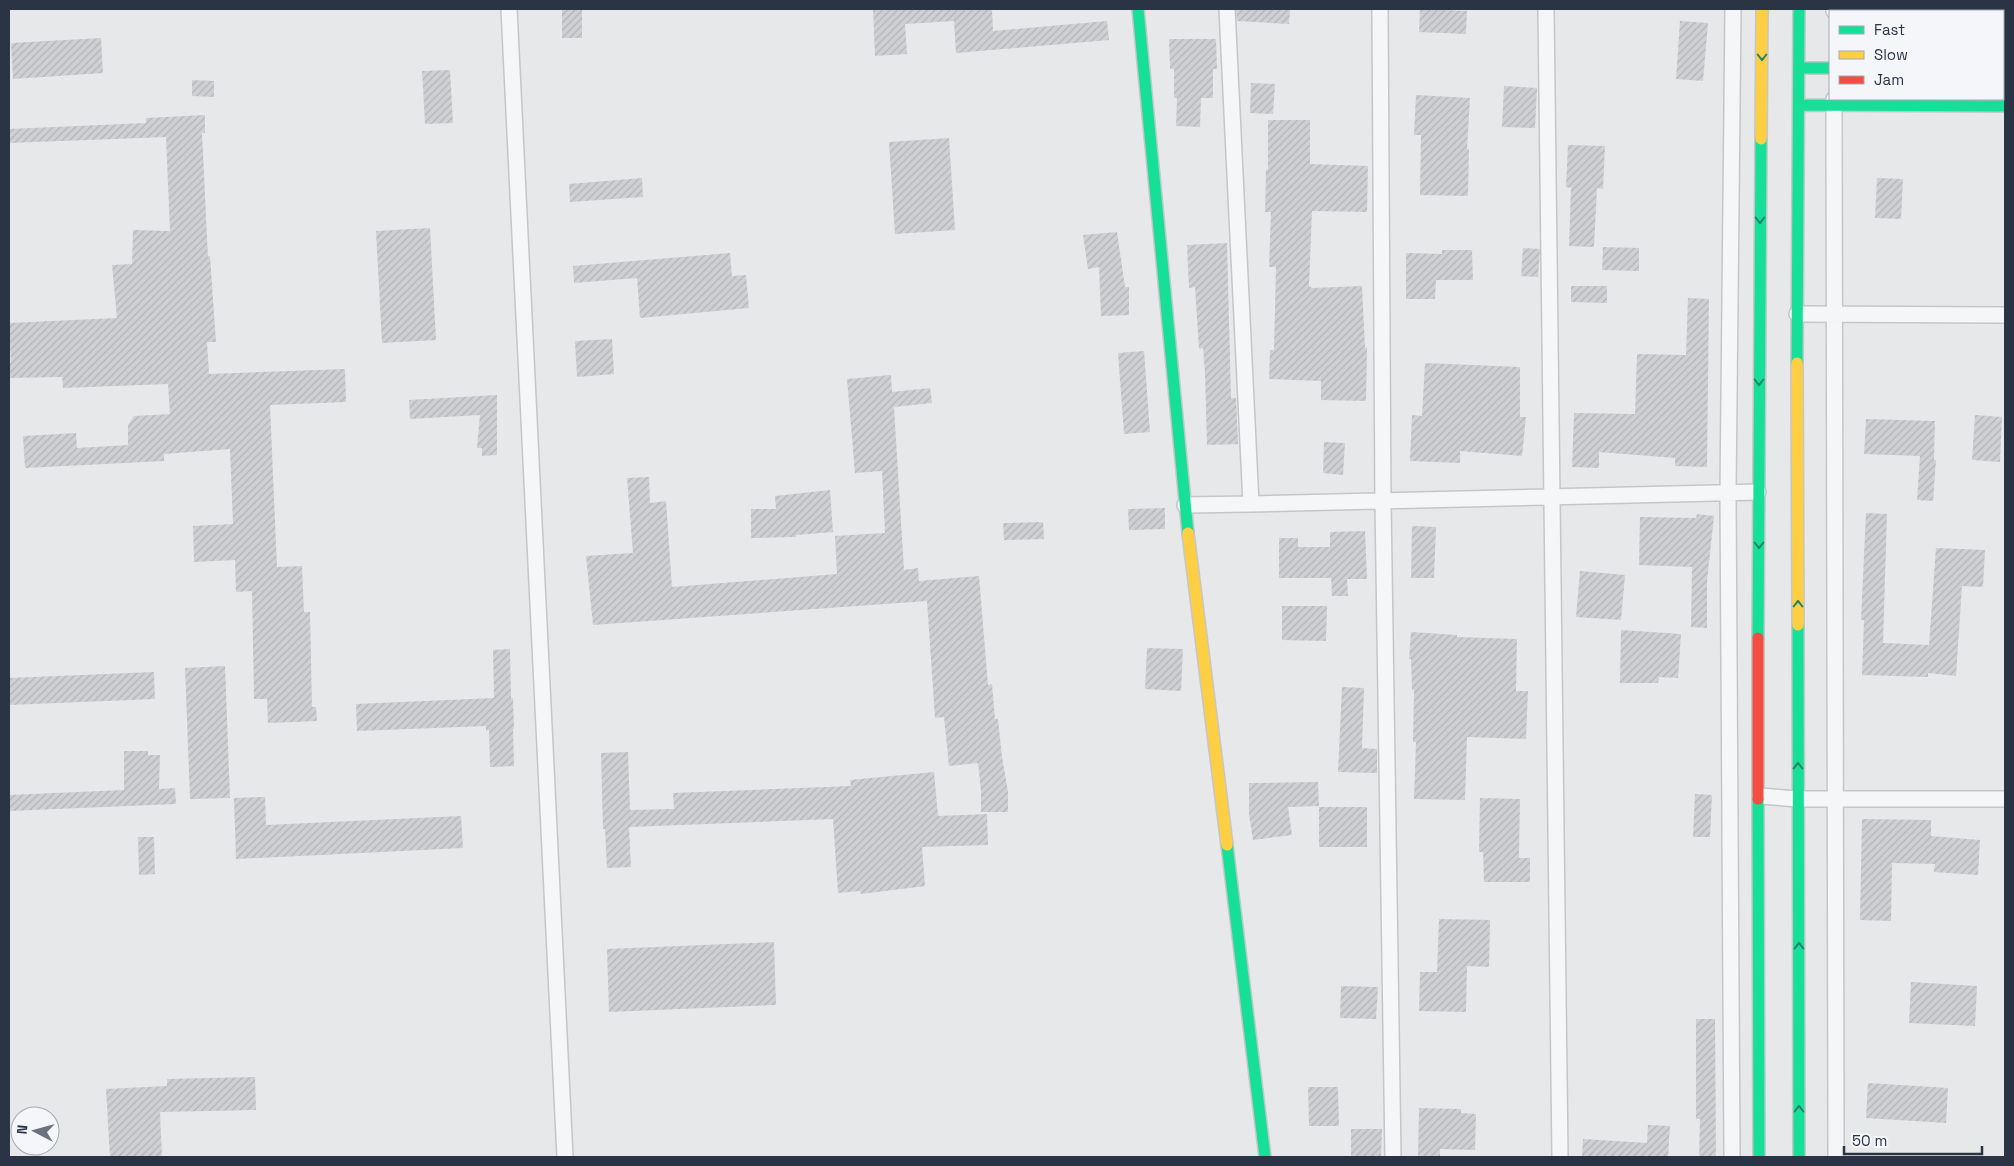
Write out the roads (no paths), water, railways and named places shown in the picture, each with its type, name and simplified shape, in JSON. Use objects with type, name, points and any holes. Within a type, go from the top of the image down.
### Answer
[{"type":"main road","points":[[1138,9],[1186,505],[1265,1157]]},
{"type":"main road","points":[[1759,1157],[1760,796],[1758,492],[1762,9]]},
{"type":"main road","points":[[1799,9],[1799,1157]]},
{"type":"main road","points":[[1799,68],[1829,68]]},
{"type":"main road","points":[[1799,105],[1834,102],[2005,106]]},
{"type":"street","points":[[509,9],[565,1157]]},
{"type":"street","points":[[1227,9],[1251,504]]},
{"type":"street","points":[[1380,9],[1383,502],[1393,1157]]},
{"type":"street","points":[[1546,9],[1560,1157]]},
{"type":"street","points":[[1732,1157],[1728,493],[1733,9]]},
{"type":"street","points":[[1834,102],[1836,1157]]},
{"type":"street","points":[[1798,314],[2005,315]]},
{"type":"street","points":[[1186,505],[1758,492]]},
{"type":"street","points":[[1760,796],[1798,798],[2005,799]]}]
